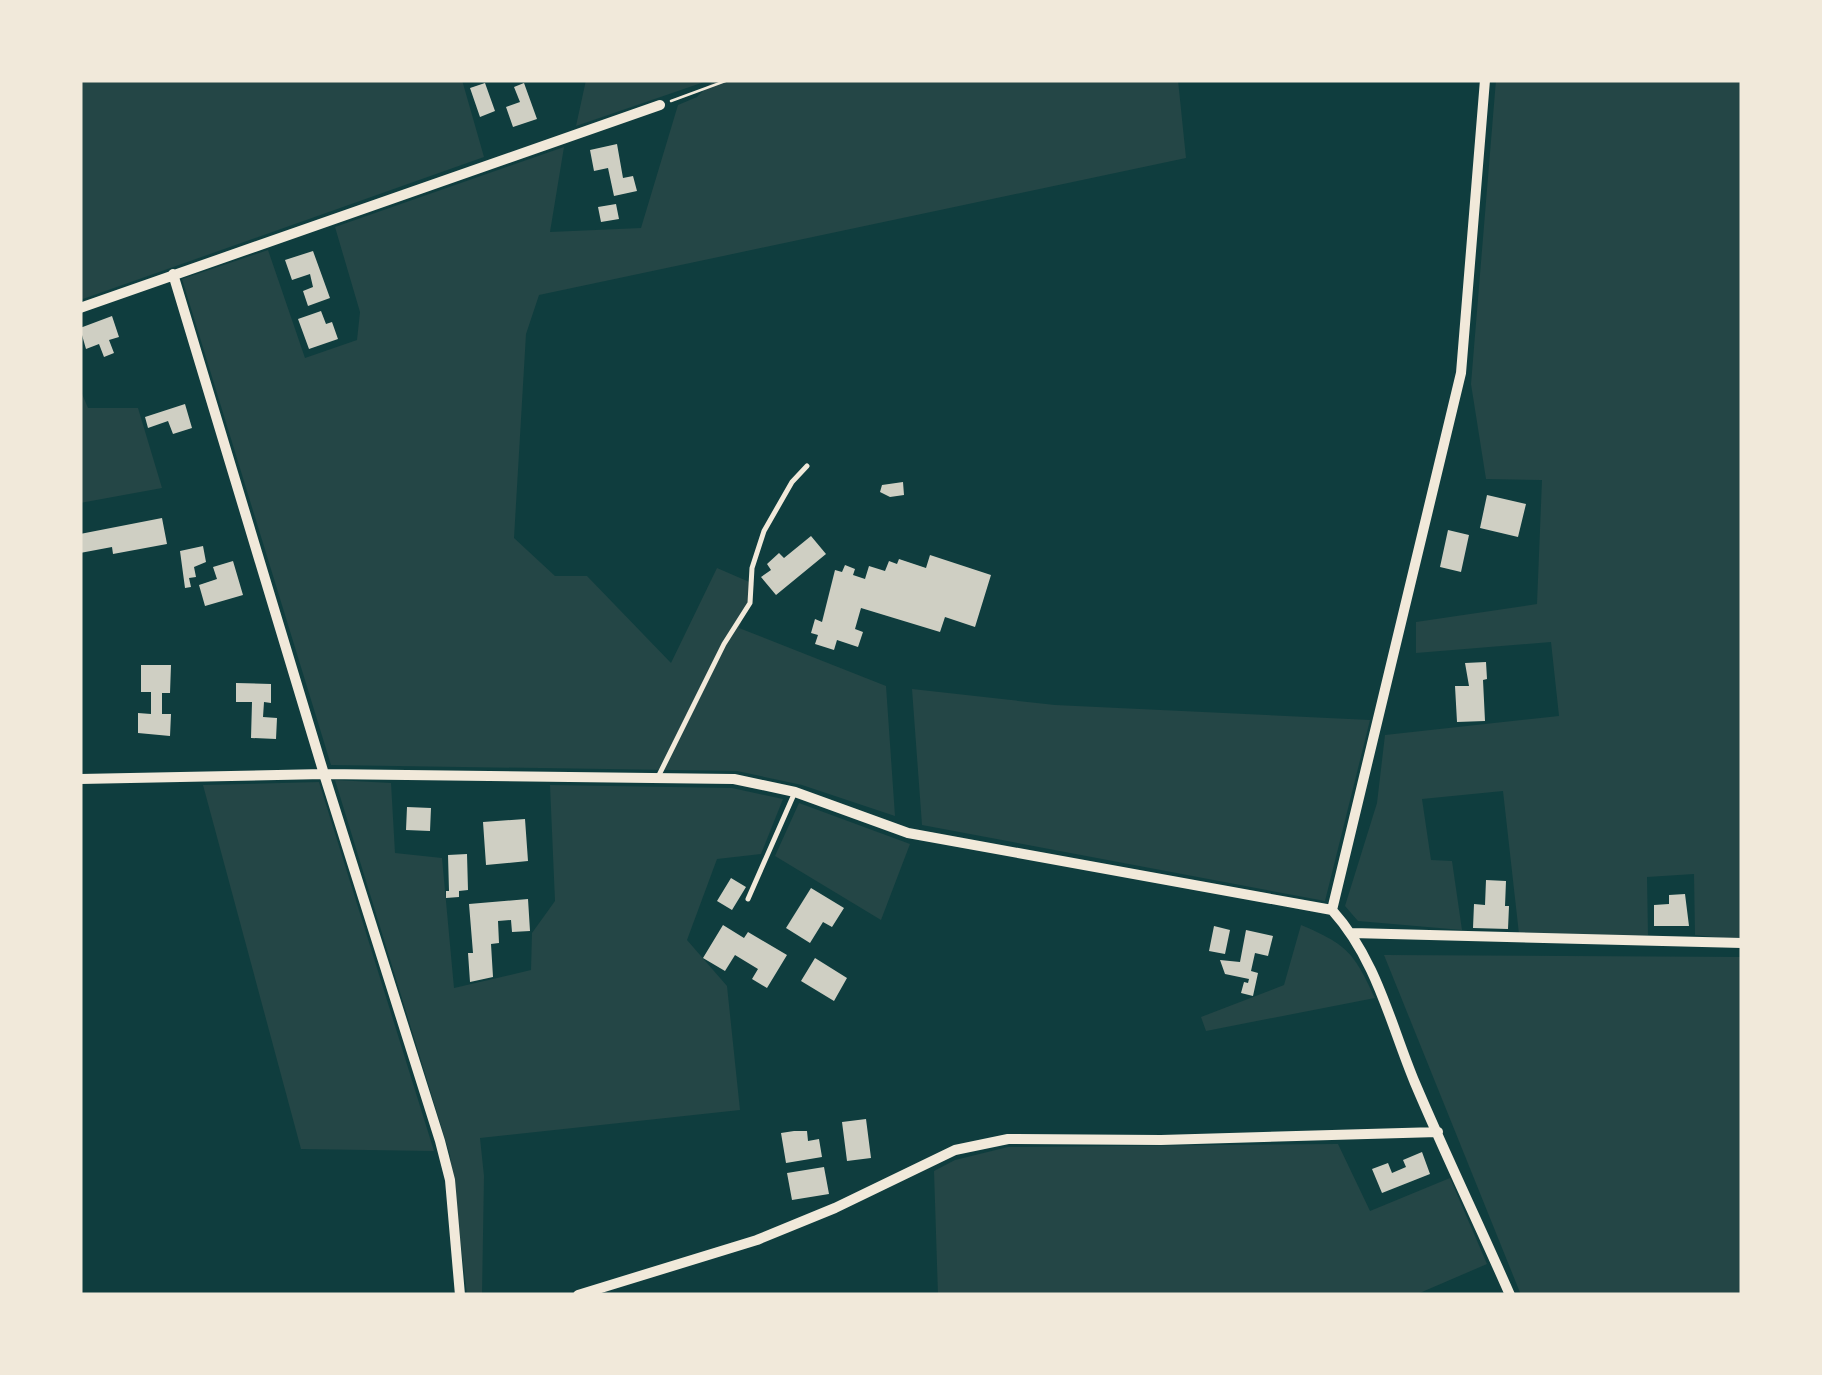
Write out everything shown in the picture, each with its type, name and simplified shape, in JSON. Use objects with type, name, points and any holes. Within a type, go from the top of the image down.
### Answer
[{"type":"street","points":[[1332,910],[1461,373],[1485,80]]},
{"type":"street","points":[[80,308],[660,104]]},
{"type":"street","points":[[174,274],[324,774],[440,1141],[450,1180],[460,1295]]},
{"type":"street","points":[[80,779],[324,774],[734,779],[795,792],[908,833],[1332,910],[1352,933],[1372,968],[1416,1084],[1510,1295]]},
{"type":"street","points":[[1352,933],[1742,942]]},
{"type":"street","points":[[578,1295],[757,1240],[835,1208],[955,1150],[1008,1139],[1161,1140],[1438,1132]]},
{"type":"lane","points":[[658,778],[724,644],[750,603],[752,568],[764,530],[792,482],[807,466]]},
{"type":"lane","points":[[748,899],[795,792]]},
{"type":"path","points":[[660,104],[728,80]]},
{"type":"shaded area","points":[[80,80],[462,80],[484,157],[80,300]]},
{"type":"shaded area","points":[[586,80],[710,80],[576,126]]},
{"type":"shaded area","points":[[714,80],[1178,80],[1186,158],[539,295],[526,334],[514,538],[555,576],[587,576],[671,663],[717,568],[754,584],[739,628],[886,686],[895,816],[802,785],[737,771],[331,765],[182,279],[268,250],[305,358],[357,340],[360,312],[335,227],[564,147],[550,232],[641,228],[678,105],[697,97]]},
{"type":"shaded area","points":[[1496,80],[1742,80],[1742,940],[1695,935],[1694,874],[1647,877],[1648,935],[1519,934],[1503,791],[1422,799],[1431,860],[1452,861],[1462,930],[1358,921],[1345,906],[1377,803],[1385,735],[1559,716],[1551,642],[1416,653],[1416,622],[1537,604],[1542,480],[1486,479],[1471,384]]},
{"type":"shaded area","points":[[80,389],[88,408],[138,408],[162,488],[80,503]]},
{"type":"shaded area","points":[[912,689],[1055,705],[1370,720],[1325,901],[922,825]]},
{"type":"shaded area","points":[[335,780],[391,783],[395,853],[442,858],[454,988],[531,970],[532,933],[555,901],[550,785],[732,788],[783,799],[761,854],[717,859],[687,940],[727,986],[740,1110],[480,1138],[484,1176],[482,1295],[467,1295],[450,1155]]},
{"type":"shaded area","points":[[319,782],[434,1151],[301,1149],[203,785]]},
{"type":"shaded area","points":[[799,803],[910,844],[881,920],[775,856]]},
{"type":"shaded area","points":[[1301,925],[1348,952],[1375,998],[1206,1031],[1201,1017],[1284,985]]},
{"type":"shaded area","points":[[1384,955],[1742,957],[1742,1295],[1521,1295]]},
{"type":"shaded area","points":[[1338,1144],[1370,1211],[1450,1178],[1487,1264],[1415,1295],[938,1295],[934,1171],[955,1160],[1008,1147]]},
{"type":"building","points":[[485,83],[495,111],[480,117],[470,88]]},
{"type":"building","points":[[524,83],[537,119],[513,127],[506,107],[520,102],[514,87]]},
{"type":"building","points":[[617,144],[623,178],[633,176],[637,191],[614,196],[608,168],[594,171],[590,150]]},
{"type":"building","points":[[616,204],[619,219],[601,222],[598,207]]},
{"type":"building","points":[[313,251],[330,298],[308,306],[303,291],[313,287],[310,274],[292,280],[285,260]]},
{"type":"building","points":[[321,311],[326,324],[332,322],[338,339],[309,349],[298,319]]},
{"type":"building","points":[[112,316],[119,337],[109,340],[114,353],[104,357],[99,344],[86,349],[80,328]]},
{"type":"building","points":[[185,404],[192,428],[173,434],[168,421],[148,428],[145,417]]},
{"type":"building","points":[[903,482],[904,495],[890,497],[880,492],[882,485]]},
{"type":"building","points":[[1487,495],[1526,504],[1518,537],[1480,528]]},
{"type":"building","points":[[162,518],[167,544],[113,554],[112,547],[80,553],[80,534]]},
{"type":"building","points":[[1448,530],[1469,535],[1461,572],[1440,567]]},
{"type":"building","points":[[811,536],[826,554],[776,595],[761,577],[771,570],[767,564],[779,553],[784,558]]},
{"type":"building","points":[[203,546],[206,562],[194,567],[196,577],[189,578],[191,587],[185,588],[180,551]]},
{"type":"building","points":[[930,555],[991,575],[975,627],[945,617],[940,632],[861,608],[855,629],[863,632],[858,647],[837,640],[834,650],[815,644],[818,635],[811,633],[815,619],[822,622],[835,570],[842,572],[845,565],[855,569],[853,575],[865,579],[869,566],[885,571],[889,561],[897,564],[899,559],[926,568]]},
{"type":"building","points":[[233,561],[243,595],[205,606],[199,585],[217,579],[213,567]]},
{"type":"building","points":[[1486,662],[1485,721],[1457,722],[1455,686],[1469,686],[1465,663]]},
{"type":"building","points":[[141,665],[171,665],[170,693],[162,693],[162,714],[171,714],[170,736],[138,733],[138,713],[151,714],[151,692],[141,692]]},
{"type":"building","points":[[236,683],[271,684],[271,703],[264,702],[263,717],[277,718],[276,739],[251,738],[252,702],[236,702]]},
{"type":"building","points":[[407,807],[431,808],[430,831],[406,830]]},
{"type":"building","points":[[525,819],[528,861],[486,865],[483,822]]},
{"type":"building","points":[[467,854],[468,890],[459,891],[459,897],[446,898],[448,855]]},
{"type":"building","points":[[731,878],[746,887],[732,910],[717,901]]},
{"type":"building","points":[[1486,880],[1506,881],[1508,929],[1473,928],[1474,904],[1485,905]]},
{"type":"building","points":[[811,888],[844,908],[832,927],[823,922],[810,943],[786,928]]},
{"type":"building","points":[[1685,894],[1689,926],[1654,926],[1654,905],[1669,904],[1669,895]]},
{"type":"building","points":[[528,899],[530,931],[512,932],[511,920],[498,921],[499,943],[491,944],[493,977],[470,982],[468,953],[473,953],[469,904]]},
{"type":"building","points":[[723,925],[744,938],[748,932],[787,955],[767,988],[752,979],[758,969],[735,955],[725,971],[703,958]]},
{"type":"building","points":[[1214,926],[1230,930],[1225,954],[1209,951]]},
{"type":"building","points":[[1246,930],[1273,936],[1268,956],[1255,953],[1251,971],[1258,973],[1253,996],[1241,993],[1249,979],[1225,974],[1220,960],[1240,962]]},
{"type":"building","points":[[815,958],[847,978],[834,1001],[801,981]]},
{"type":"building","points":[[866,1119],[871,1158],[847,1161],[842,1122]]},
{"type":"building","points":[[807,1131],[808,1141],[819,1139],[822,1157],[786,1163],[781,1133]]},
{"type":"building","points":[[1422,1152],[1430,1174],[1382,1193],[1372,1169],[1388,1163],[1392,1173],[1406,1167],[1403,1160]]},
{"type":"building","points":[[824,1167],[829,1194],[792,1200],[787,1173]]}]
